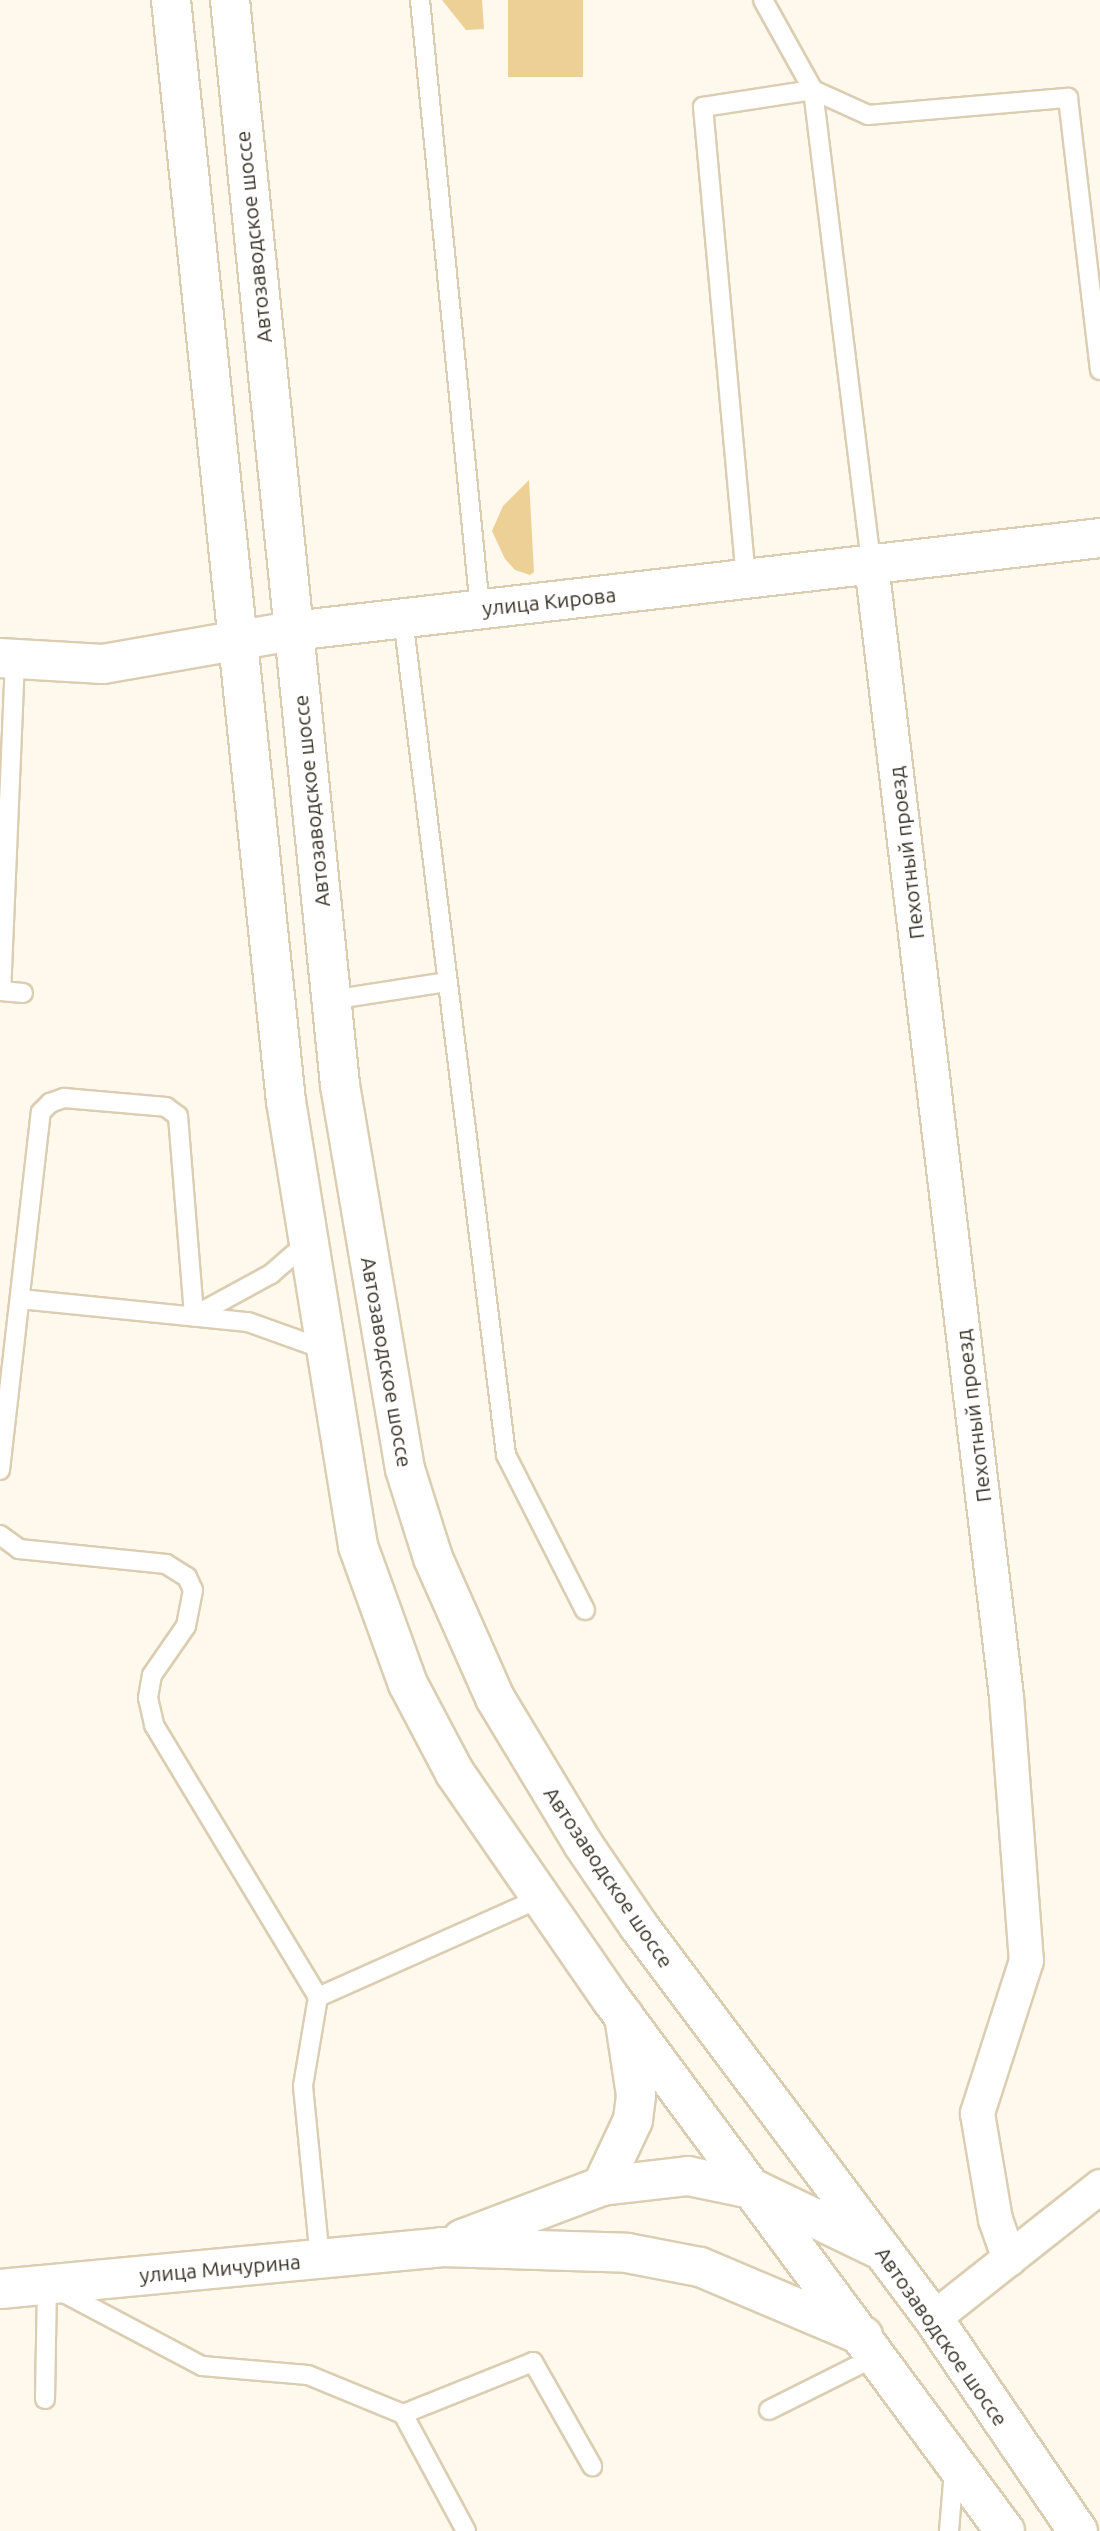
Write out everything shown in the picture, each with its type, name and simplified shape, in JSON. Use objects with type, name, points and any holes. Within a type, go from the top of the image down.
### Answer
[{"type":"main road","points":[[172,0],[286,1101],[358,1546],[408,1684],[455,1773],[624,2016],[756,2190],[1005,2531]]},
{"type":"main road","name":"Автозаводское шоссе","points":[[230,0],[340,1085],[405,1469],[467,1642],[528,1755],[617,1895],[933,2318],[1078,2531]]},
{"type":"main road","name":"улица Кирова","points":[[8,659],[103,663],[293,631],[1100,538]]},
{"type":"main road","points":[[602,2186],[633,2120],[636,2095],[624,2016]]},
{"type":"main road","name":"улица Мичурина","points":[[441,2246],[602,2186],[688,2176],[756,2190],[883,2251]]},
{"type":"main road","name":"улица Мичурина","points":[[0,2289],[441,2246],[627,2253],[699,2267],[870,2346]]},
{"type":"street","name":"Пехотный проезд","points":[[871,564],[1006,1696],[1026,1960],[976,2113],[995,2219],[1009,2259]]},
{"type":"street","points":[[933,2318],[1100,2186]]},
{"type":"lane","points":[[420,0],[480,609]]},
{"type":"lane","points":[[763,0],[813,90],[871,564]]},
{"type":"lane","points":[[746,579],[703,107],[813,90],[867,115],[1068,98],[1100,370]]},
{"type":"lane","points":[[403,618],[506,1455],[585,1610]]},
{"type":"lane","points":[[8,659],[1,991],[23,993]]},
{"type":"lane","points":[[331,1000],[447,982]]},
{"type":"lane","points":[[0,1470],[41,1112],[64,1098],[166,1107],[178,1116],[182,1128],[194,1316]]},
{"type":"lane","points":[[194,1316],[271,1275],[308,1242]]},
{"type":"lane","points":[[20,1299],[194,1316],[264,1326],[326,1350]]},
{"type":"lane","points":[[0,1535],[19,1549],[166,1564],[187,1577],[192,1590],[186,1626],[152,1675],[148,1698],[154,1726],[318,1997],[303,2086],[320,2258]]},
{"type":"lane","points":[[318,1997],[540,1898]]},
{"type":"lane","points":[[45,2399],[47,2284],[202,2366],[308,2375],[403,2414],[466,2531]]},
{"type":"lane","points":[[769,2410],[870,2346]]},
{"type":"lane","points":[[403,2414],[533,2362],[592,2466]]},
{"type":"lane","points":[[949,2531],[955,2459]]},
{"type":"shaded area","points":[[442,0],[482,0],[484,29],[466,30]]},
{"type":"shaded area","points":[[508,0],[583,0],[583,77],[508,77]]},
{"type":"shaded area","points":[[529,480],[534,572],[530,575],[515,570],[505,559],[492,531],[503,506]]}]
